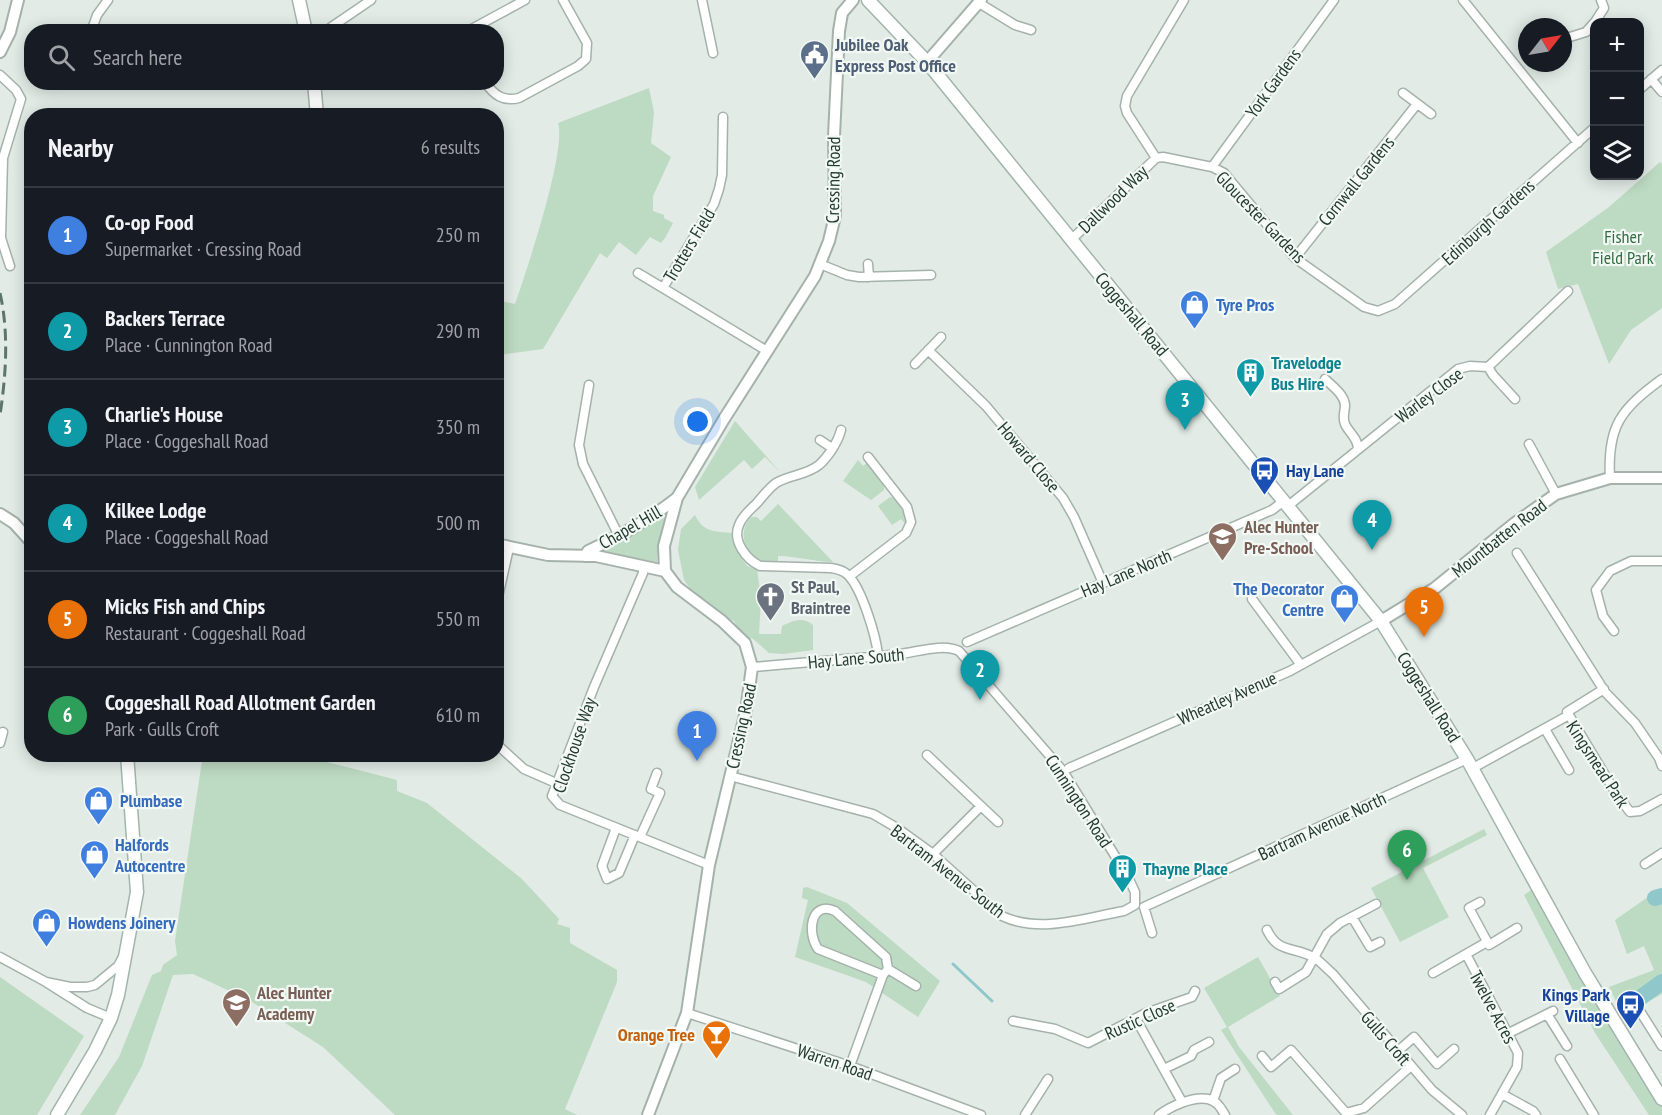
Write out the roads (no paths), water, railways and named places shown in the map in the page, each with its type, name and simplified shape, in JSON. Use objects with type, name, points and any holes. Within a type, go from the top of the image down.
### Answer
[{"type":"main road","points":[[298,0],[304,24]]},
{"type":"main road","name":"Coggeshall Road","points":[[868,0],[927,62],[1381,621],[1470,763],[1586,974],[1662,1099]]},
{"type":"main road","points":[[315,90],[316,108]]},
{"type":"main road","points":[[57,1115],[95,1051],[111,1018],[125,954],[137,892],[128,762]]},
{"type":"street","points":[[0,52],[10,32],[18,0]]},
{"type":"street","points":[[94,24],[97,15],[108,0]]},
{"type":"street","points":[[336,24],[370,0]]},
{"type":"street","points":[[481,24],[525,0]]},
{"type":"street","points":[[491,90],[510,100],[519,98],[578,66],[586,59],[587,43],[563,0]]},
{"type":"street","points":[[702,0],[713,54]]},
{"type":"street","name":"Cressing Road","points":[[648,1115],[687,1013],[709,865],[746,711],[752,667],[745,643],[720,620],[677,587],[665,571],[664,546],[676,498],[820,264],[829,240],[835,216],[834,136],[837,57],[842,13],[839,0]]},
{"type":"street","points":[[842,13],[853,0]]},
{"type":"street","points":[[1156,158],[1125,106],[1127,96],[1184,0]]},
{"type":"street","name":"York Gardens","points":[[1212,167],[1334,0]]},
{"type":"street","points":[[1463,0],[1578,142]]},
{"type":"street","points":[[1598,18],[1604,8],[1601,0]]},
{"type":"street","points":[[927,62],[980,1],[1015,26],[1031,30]]},
{"type":"street","points":[[1572,36],[1586,32],[1590,28]]},
{"type":"street","points":[[1644,85],[1662,70]]},
{"type":"street","points":[[0,75],[16,90],[21,99],[3,158],[1,238],[10,266]]},
{"type":"street","points":[[1651,79],[1662,92]]},
{"type":"street","points":[[1403,93],[1431,114]]},
{"type":"street","name":"Cornwall Gardens","points":[[1295,258],[1417,104]]},
{"type":"street","name":"Trotters Field","points":[[723,117],[720,189],[714,204],[663,288],[767,351]]},
{"type":"street","name":"Edinburgh Gardens","points":[[1378,310],[1395,304],[1590,132]]},
{"type":"street","name":"Gloucester Gardens","points":[[1156,158],[1163,157],[1212,167],[1224,173],[1295,258],[1364,306],[1378,310]]},
{"type":"street","name":"Dallwood Way","points":[[1071,240],[1156,158]]},
{"type":"street","points":[[820,264],[847,275],[869,277],[931,275]]},
{"type":"street","points":[[868,264],[869,277]]},
{"type":"street","points":[[638,273],[663,288]]},
{"type":"street","name":"Warley Close","points":[[1286,503],[1458,369],[1470,366],[1488,367],[1568,291]]},
{"type":"street","points":[[915,364],[941,337]]},
{"type":"street","name":"Howard Close","points":[[928,350],[986,406],[1063,498],[1074,517],[1103,583]]},
{"type":"street","points":[[1488,367],[1515,399]]},
{"type":"street","points":[[1324,379],[1343,399],[1343,418],[1356,440],[1358,449]]},
{"type":"street","points":[[1610,478],[1611,437],[1620,418],[1633,402],[1662,379]]},
{"type":"street","points":[[589,385],[579,445],[583,464],[619,536]]},
{"type":"street","points":[[842,430],[832,448],[816,467],[777,483],[764,495],[742,519],[737,536],[741,549],[751,562],[765,567],[831,568],[850,576],[871,624],[878,656]]},
{"type":"street","points":[[820,440],[832,448]]},
{"type":"street","points":[[1529,444],[1556,494]]},
{"type":"street","points":[[850,576],[906,533],[911,522],[907,507],[868,457]]},
{"type":"street","name":"Mountbatten Road","points":[[1381,621],[1435,588],[1556,494],[1610,478],[1662,478]]},
{"type":"street","name":"Chapel Hill","points":[[585,556],[588,550],[650,519],[676,498]]},
{"type":"street","name":"Hay Lane North","points":[[967,642],[1286,503]]},
{"type":"street","points":[[0,514],[24,535]]},
{"type":"street","name":"Chapel Hill","points":[[504,546],[548,555],[614,560],[665,571]]},
{"type":"street","points":[[504,570],[509,548]]},
{"type":"street","points":[[1517,553],[1604,689],[1635,723],[1662,766]]},
{"type":"street","points":[[1614,631],[1603,616],[1596,590],[1610,570],[1632,561],[1662,561]]},
{"type":"street","name":"Clockhouse Way","points":[[643,568],[643,573],[594,687],[552,796],[560,805],[709,865]]},
{"type":"street","points":[[1251,599],[1301,665]]},
{"type":"street","name":"Wheatley Avenue","points":[[1069,768],[1301,665],[1381,621]]},
{"type":"street","name":"Hay Lane South","points":[[752,667],[942,648],[959,651]]},
{"type":"street","name":"Cunnington Road","points":[[959,651],[1068,778],[1128,877],[1152,933]]},
{"type":"street","points":[[1567,712],[1604,689]]},
{"type":"street","name":"Kingsmead Park","points":[[1470,763],[1545,729],[1569,715],[1630,812],[1640,811],[1662,799]]},
{"type":"street","points":[[1545,729],[1569,770]]},
{"type":"street","points":[[0,743],[3,732]]},
{"type":"street","points":[[504,751],[524,769],[556,783]]},
{"type":"street","points":[[927,755],[999,822]]},
{"type":"street","name":"Bartram Avenue North","points":[[1139,906],[1470,763]]},
{"type":"street","points":[[616,828],[602,866],[607,879],[619,873],[660,793],[651,789],[657,773]]},
{"type":"street","name":"Bartram Avenue South","points":[[730,776],[873,814],[897,828],[933,855],[1002,916],[1014,922],[1047,925],[1124,911],[1139,906]]},
{"type":"street","points":[[933,855],[981,806]]},
{"type":"street","points":[[1645,864],[1662,853]]},
{"type":"street","points":[[1480,902],[1469,908],[1487,942]]},
{"type":"street","points":[[1275,982],[1279,989],[1299,978],[1309,969],[1327,934],[1376,904]]},
{"type":"street","points":[[850,1066],[885,972],[886,957],[835,911],[819,909],[811,931],[812,941],[818,949],[885,972],[916,986]]},
{"type":"street","points":[[1352,917],[1370,947],[1380,942]]},
{"type":"street","name":"Twelve Acres","points":[[1490,1115],[1517,1067],[1518,1053],[1466,954],[1487,942],[1489,945],[1517,928]]},
{"type":"street","name":"Gulls Croft","points":[[1267,930],[1271,940],[1277,945],[1314,957],[1333,974],[1432,1090],[1462,1115]]},
{"type":"street","points":[[46,982],[69,987],[94,985],[118,966],[125,954]]},
{"type":"street","points":[[1433,973],[1466,954]]},
{"type":"street","points":[[0,957],[87,1008],[111,1018]]},
{"type":"street","name":"Rustic Close","points":[[1013,1021],[1055,1029],[1088,1043],[1146,1013],[1192,997],[1195,991]]},
{"type":"street","points":[[1638,1008],[1662,1046]]},
{"type":"street","points":[[1507,1034],[1550,1012],[1567,1046]]},
{"type":"street","name":"Warren Road","points":[[687,1013],[850,1066],[981,1115]]},
{"type":"street","points":[[1136,1019],[1182,1102]]},
{"type":"street","points":[[1398,1051],[1414,1037],[1437,1064],[1454,1049]]},
{"type":"street","points":[[1164,1069],[1191,1056],[1194,1050],[1209,1042]]},
{"type":"street","points":[[1262,1056],[1271,1066],[1291,1050],[1346,1113],[1364,1108],[1411,1066]]},
{"type":"street","points":[[1560,1059],[1594,1115]]},
{"type":"street","points":[[1213,1101],[1221,1078],[1235,1069]]},
{"type":"street","points":[[1025,1115],[1048,1079]]},
{"type":"street","points":[[1502,1094],[1533,1111],[1536,1115]]},
{"type":"street","points":[[1159,1115],[1182,1102],[1208,1099],[1219,1104],[1225,1115]]},
{"type":"waterway","points":[[1655,898],[1662,896]]},
{"type":"waterway","points":[[953,964],[992,1001]]},
{"type":"waterway","points":[[1633,1003],[1662,982]]},
{"type":"railway","points":[[0,293],[5,323],[6,354],[0,415]]},
{"type":"place","name":"Jubilee Oak Express Post Office","points":[[814,80]]},
{"type":"place","name":"Tyre Pros","points":[[1195,330]]},
{"type":"place","name":"Travelodge Bus Hire","points":[[1250,398]]},
{"type":"place","name":"Charlie's House","points":[[1185,430]]},
{"type":"place","name":"Hay Lane","points":[[1265,496]]},
{"type":"place","name":"Kilkee Lodge","points":[[1372,550]]},
{"type":"place","name":"Alec Hunter Pre-School","points":[[1223,562]]},
{"type":"place","name":"St Paul, Braintree","points":[[770,622]]},
{"type":"place","name":"The Decorator Centre","points":[[1345,624]]},
{"type":"place","name":"Micks Fish and Chips","points":[[1424,637]]},
{"type":"place","name":"Backers Terrace","points":[[980,700]]},
{"type":"place","name":"Co-op Food","points":[[697,761]]},
{"type":"place","name":"Plumbase","points":[[99,826]]},
{"type":"place","name":"Halfords Autocentre","points":[[94,880]]},
{"type":"place","name":"Coggeshall Road Allotment Garden","points":[[1407,880]]},
{"type":"place","name":"Thayne Place","points":[[1122,894]]},
{"type":"place","name":"Howdens Joinery","points":[[47,948]]},
{"type":"place","name":"Alec Hunter Academy","points":[[236,1028]]},
{"type":"place","name":"Kings Park Village","points":[[1631,1030]]},
{"type":"place","name":"Orange Tree","points":[[716,1060]]},
{"type":"park label","name":"Fisher Field Park","points":[[1623,246]]}]
